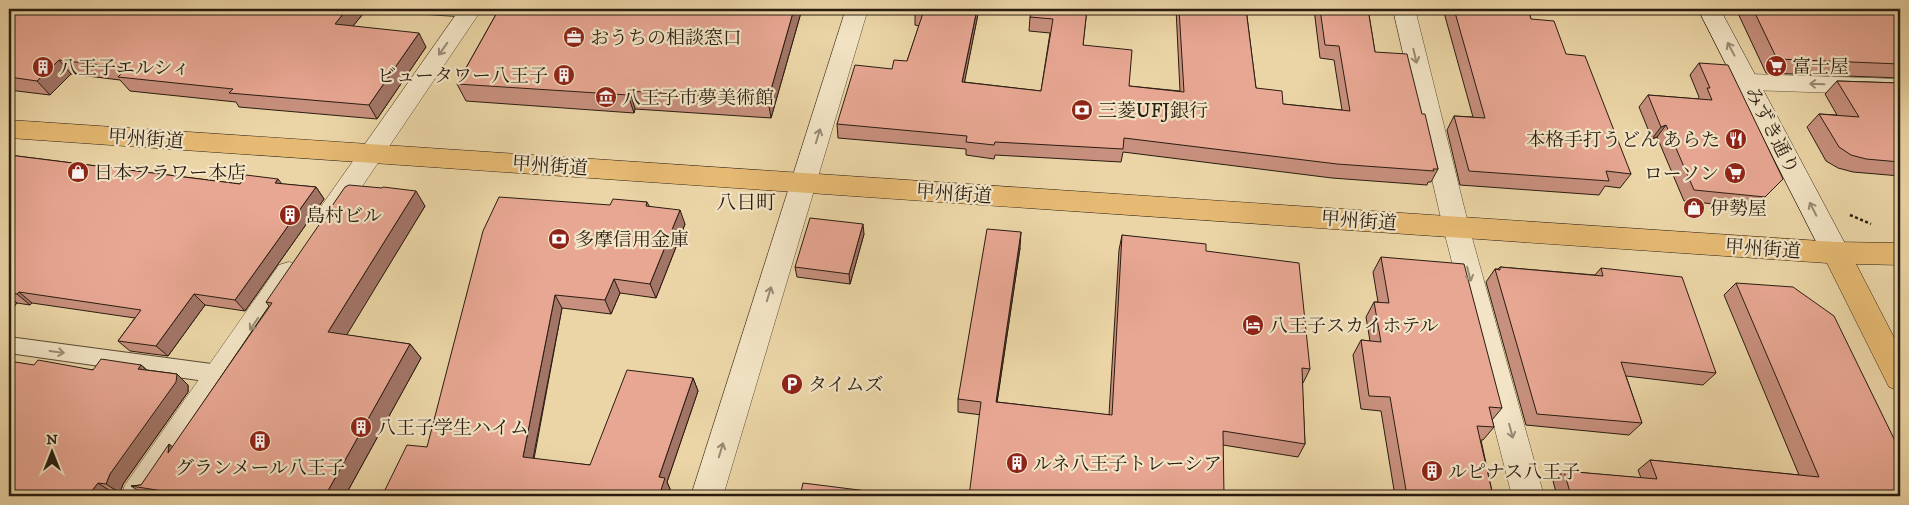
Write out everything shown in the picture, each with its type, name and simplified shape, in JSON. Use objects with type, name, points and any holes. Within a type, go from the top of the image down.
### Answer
[{"type":"highway","name":"甲州街道","points":[[9,128],[1456,227],[1836,252],[1900,254]]},
{"type":"highway","points":[[1836,252],[1900,378]]},
{"type":"street","points":[[707,496],[857,9]]},
{"type":"street","points":[[1404,9],[1456,227],[1528,496]]},
{"type":"street","name":"みずき通り","points":[[1710,9],[1836,252]]},
{"type":"street","points":[[137,496],[470,10]]},
{"type":"street","points":[[1749,82],[1900,87]]},
{"type":"lane","points":[[428,9],[470,10]]},
{"type":"lane","points":[[9,345],[220,374]]},
{"type":"building","points":[[9,9],[347,9],[335,24],[419,33],[369,105],[229,93],[233,89],[118,77],[127,68],[59,60],[37,81],[9,77]]},
{"type":"building","points":[[499,9],[794,9],[768,100],[630,91],[628,95],[457,84]]},
{"type":"building","points":[[916,9],[977,9],[962,82],[1041,91],[1053,19],[1030,17],[1032,9],[1087,9],[1083,45],[1132,50],[1129,86],[1184,92],[1179,9],[1246,9],[1256,88],[1282,91],[1283,104],[1350,111],[1339,46],[1325,45],[1320,9],[1368,9],[1375,52],[1407,54],[1422,114],[1425,114],[1438,169],[1433,169],[1434,171],[1337,164],[1124,138],[1123,149],[995,142],[994,145],[966,142],[967,136],[837,124],[855,65],[892,69],[894,60],[907,61],[923,13],[915,12]]},
{"type":"building","points":[[1454,9],[1528,9],[1531,19],[1554,21],[1566,54],[1585,56],[1631,174],[1606,171],[1609,181],[1469,171],[1454,116],[1485,118]]},
{"type":"building","points":[[1753,9],[1900,9],[1900,64],[1777,59]]},
{"type":"building","points":[[1699,63],[1728,65],[1783,179],[1765,197],[1694,190],[1666,125],[1661,127],[1648,95],[1712,100],[1707,88],[1710,88]]},
{"type":"building","points":[[1837,81],[1900,83],[1900,162],[1866,159],[1851,155],[1839,147],[1819,114],[1859,117]]},
{"type":"building","points":[[9,155],[240,184],[246,175],[278,179],[275,183],[316,187],[235,300],[194,294],[156,346],[118,341],[141,310],[19,292],[17,294],[9,293]]},
{"type":"building","points":[[349,185],[416,191],[328,332],[410,344],[325,496],[180,496],[182,494],[131,486],[141,485],[169,444],[168,453],[272,303],[266,302],[345,187]]},
{"type":"building","points":[[499,197],[610,205],[613,199],[647,202],[646,206],[680,210],[650,284],[614,279],[605,300],[555,295],[523,457],[590,465],[627,370],[693,378],[659,477],[665,478],[659,496],[382,496],[407,445],[427,447],[483,231]]},
{"type":"building","points":[[810,218],[863,224],[849,274],[795,267]]},
{"type":"building","points":[[987,229],[1021,232],[996,402],[1112,415],[1122,235],[1206,244],[1206,251],[1299,263],[1310,369],[1302,368],[1305,444],[1223,431],[1224,496],[969,496],[981,402],[958,399]]},
{"type":"building","points":[[1381,257],[1464,264],[1502,408],[1489,407],[1494,427],[1477,426],[1493,496],[1407,496],[1390,397],[1369,396],[1361,340],[1381,342],[1374,302],[1389,303]]},
{"type":"building","points":[[1500,267],[1603,276],[1601,268],[1682,277],[1716,373],[1621,362],[1642,423],[1537,414],[1495,269],[1500,270]]},
{"type":"building","points":[[1736,283],[1793,287],[1834,316],[1900,451],[1900,496],[1571,496],[1564,471],[1657,479],[1650,460],[1819,477]]},
{"type":"building","points":[[101,359],[141,365],[138,369],[177,374],[176,382],[110,474],[106,484],[98,483],[88,496],[9,496],[9,361],[34,365],[38,360],[93,370]]},
{"type":"building","points":[[803,483],[883,493],[882,496],[800,496]]},
{"type":"place","name":"おうちの相談窓口","points":[[574,37]]},
{"type":"place","name":"富士屋","points":[[1776,66]]},
{"type":"place","name":"八王子エルシィ","points":[[43,67]]},
{"type":"place","name":"ビュータワー八王子","points":[[564,75]]},
{"type":"place","name":"八王子市夢美術館","points":[[606,97]]},
{"type":"place","name":"三菱UFJ銀行","points":[[1082,110]]},
{"type":"place","name":"本格手打うどん あらた","points":[[1736,139]]},
{"type":"place","name":"日本フラワー本店","points":[[78,172]]},
{"type":"place","name":"ローソン","points":[[1735,173]]},
{"type":"place","name":"伊勢屋","points":[[1694,208]]},
{"type":"place","name":"島村ビル","points":[[290,215]]},
{"type":"place","name":"多摩信用金庫","points":[[559,239]]},
{"type":"place","name":"八王子スカイホテル","points":[[1253,325]]},
{"type":"place","name":"タイムズ","points":[[792,384]]},
{"type":"place","name":"八王子学生ハイム","points":[[361,427]]},
{"type":"place","name":"グランメール八王子","points":[[260,441]]},
{"type":"place","name":"ルネ八王子トレーシア","points":[[1017,463]]},
{"type":"place","name":"ルピナス八王子","points":[[1432,471]]},
{"type":"district","name":"八日町","points":[[746,202]]}]
